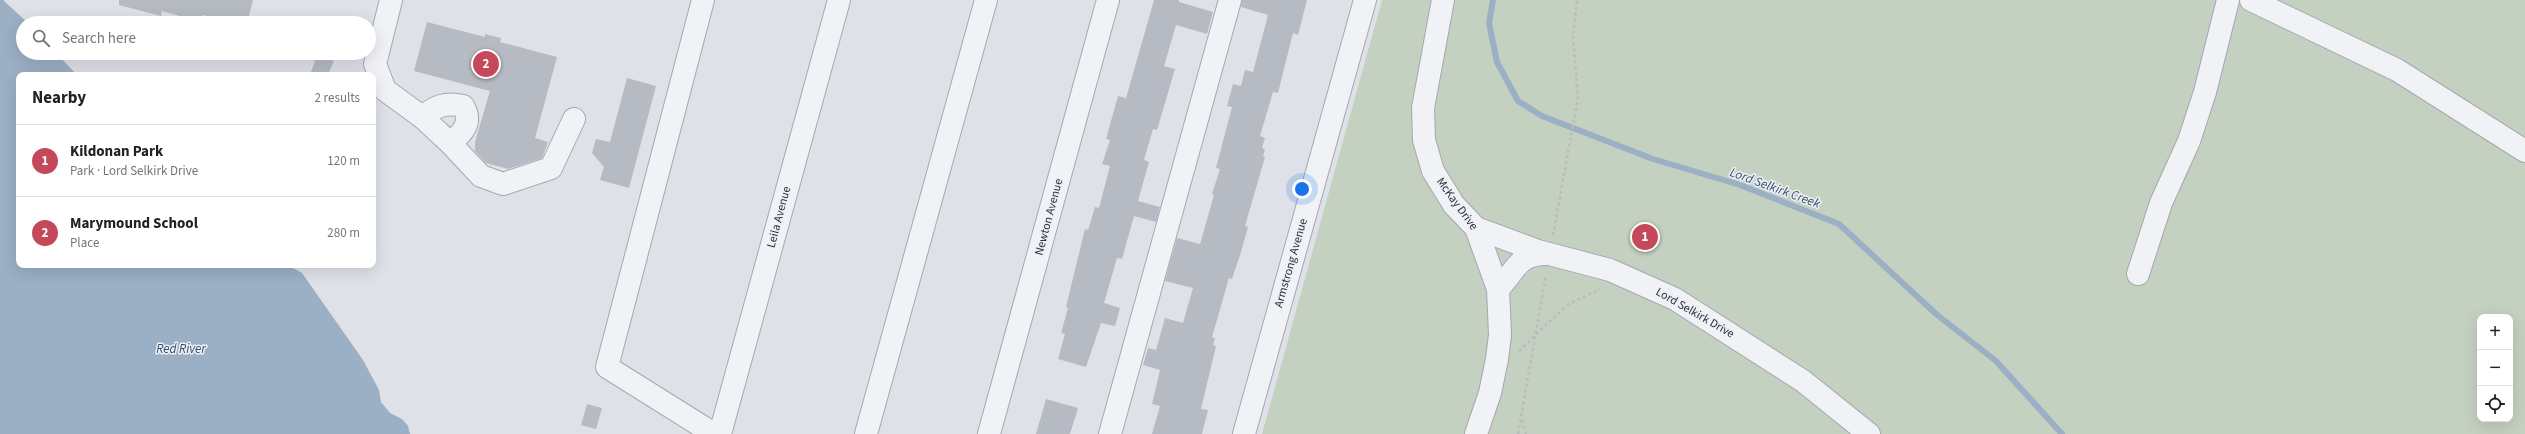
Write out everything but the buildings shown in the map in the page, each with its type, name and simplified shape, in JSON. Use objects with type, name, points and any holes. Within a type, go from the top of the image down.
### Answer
[{"type":"street","points":[[391,0],[375,64],[385,90],[422,117],[450,143],[481,176],[503,184],[551,168],[574,119]]},
{"type":"street","points":[[703,0],[607,368],[714,434]]},
{"type":"street","name":"Leila Avenue","points":[[720,434],[839,0]]},
{"type":"street","points":[[866,434],[986,0]]},
{"type":"street","name":"Newton Avenue","points":[[989,434],[1108,0]]},
{"type":"street","points":[[1110,434],[1230,0]]},
{"type":"street","name":"Armstrong Avenue","points":[[1244,434],[1365,0]]},
{"type":"street","name":"McKay Drive","points":[[1443,0],[1423,108],[1424,140],[1433,171],[1454,205],[1476,228],[1498,289],[1500,335],[1494,375],[1476,434]]},
{"type":"street","points":[[2138,274],[2161,203],[2189,141],[2205,92],[2228,0]]},
{"type":"street","points":[[2251,0],[2397,70],[2525,151]]},
{"type":"street","points":[[422,117],[437,106],[449,103],[463,106],[468,114],[467,126],[462,134],[450,143]]},
{"type":"street","name":"Lord Selkirk Drive","points":[[1476,228],[1549,254],[1610,270],[1674,299],[1739,338],[1803,381],[1869,434]]},
{"type":"street","points":[[1498,289],[1518,262],[1535,254],[1549,254]]},
{"type":"path","points":[[1518,434],[1522,420],[1549,254],[1576,114],[1578,98],[1573,36],[1577,0]]},
{"type":"path","points":[[1494,375],[1567,305],[1626,277]]},
{"type":"path","points":[[1522,420],[1526,434]]},
{"type":"green space","points":[[1382,0],[2525,0],[2525,434],[1262,434]]},
{"type":"water","name":"Red River","points":[[0,0],[3,0],[20,16],[16,16],[16,60],[63,60],[74,72],[16,72],[16,268],[293,268],[302,273],[363,360],[379,390],[381,402],[390,413],[402,419],[408,426],[410,434],[0,434]]},
{"type":"waterway","name":"Lord Selkirk Creek","points":[[1493,0],[1489,23],[1497,62],[1518,101],[1542,116],[1653,159],[1740,185],[1839,224],[1936,314],[1996,361],[2062,434]]},
{"type":"place","name":"Marymound School","points":[[486,64]]},
{"type":"place","name":"Kildonan Park","points":[[1645,237]]}]
